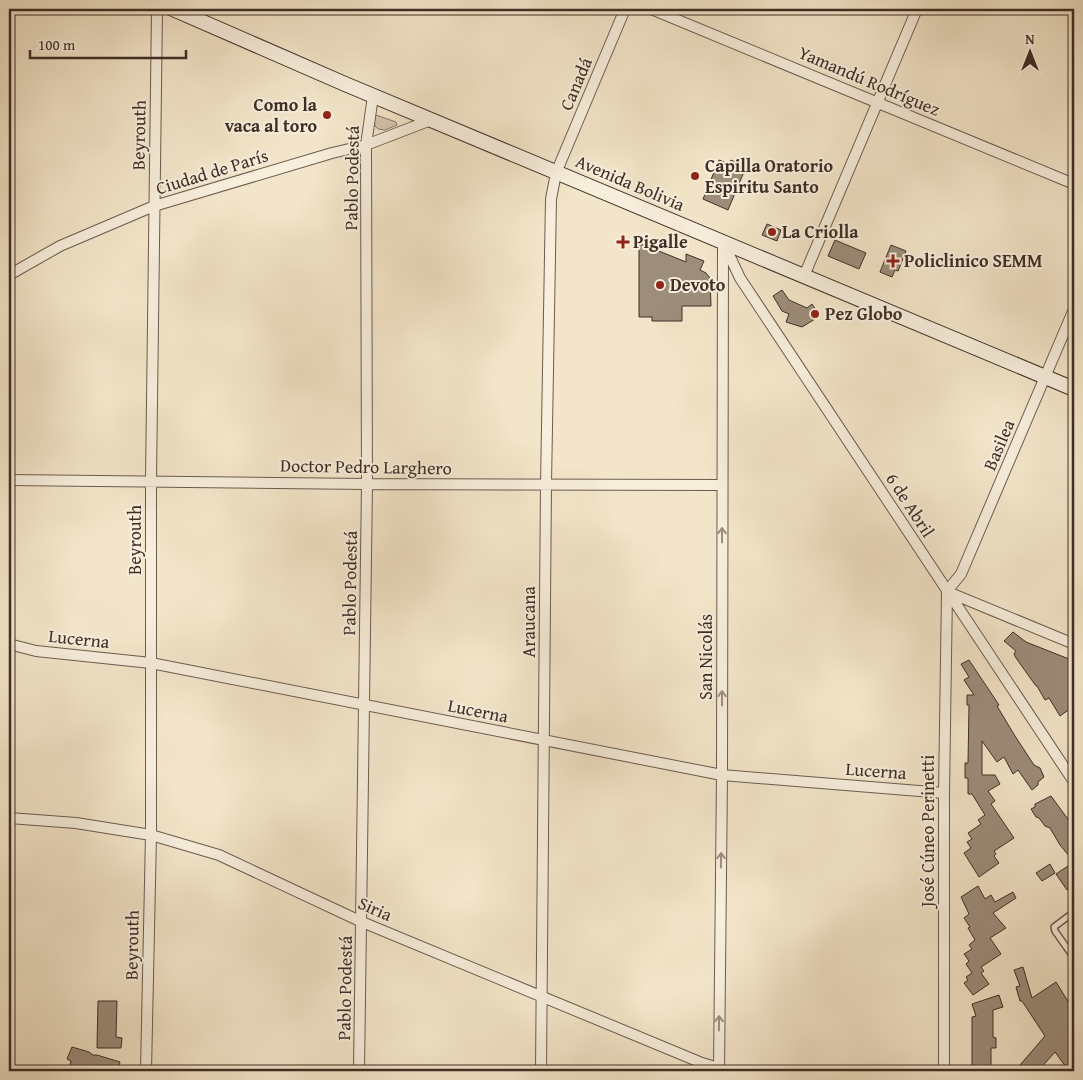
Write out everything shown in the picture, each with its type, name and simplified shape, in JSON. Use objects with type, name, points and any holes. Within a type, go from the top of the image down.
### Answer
[{"type":"street","name":"Beyrouth","points":[[146,1071],[151,836],[151,480],[157,9]]},
{"type":"street","name":"Avenida Bolivia","points":[[173,9],[373,96],[1074,389]]},
{"type":"street","name":"Canadá","points":[[556,173],[626,9]]},
{"type":"street","name":"Yamandú Rodríguez","points":[[651,9],[1074,184]]},
{"type":"street","points":[[804,276],[917,9]]},
{"type":"street","name":"Pablo Podestá","points":[[359,1071],[367,484],[366,145],[373,96]]},
{"type":"street","name":"Ciudad de París","points":[[9,274],[60,246],[154,206],[332,153],[366,145],[431,120]]},
{"type":"street","name":"Araucana","points":[[541,1071],[546,484],[551,199],[556,173]]},
{"type":"street","name":"San Nicolás","points":[[719,1070],[722,775],[723,243]]},
{"type":"street","name":"6 de Abril","points":[[723,243],[740,278],[1074,782]]},
{"type":"street","name":"Basilea","points":[[948,591],[961,574],[1074,308]]},
{"type":"street","name":"Doctor Pedro Larghero","points":[[9,480],[722,485]]},
{"type":"street","points":[[948,591],[1074,644]]},
{"type":"street","name":"José Cúneo Perinetti","points":[[944,1071],[944,792],[948,591]]},
{"type":"street","name":"Lucerna","points":[[9,644],[36,651],[151,663],[722,775],[944,792]]},
{"type":"street","name":"Siria","points":[[9,818],[76,823],[151,836],[219,855],[362,922],[719,1070]]},
{"type":"lane","points":[[1074,912],[1054,927],[1074,958]]},
{"type":"shaded area","points":[[374,116],[396,122],[397,125],[385,130],[378,129],[375,126]]},
{"type":"building","points":[[719,160],[729,164],[731,160],[746,167],[728,210],[703,199]]},
{"type":"building","name":"La Criolla","points":[[767,224],[781,230],[777,241],[762,235]]},
{"type":"building","points":[[835,240],[866,253],[859,269],[828,256]]},
{"type":"building","name":"Devoto","points":[[639,243],[686,262],[686,254],[704,261],[700,270],[710,278],[711,306],[682,306],[682,321],[652,321],[652,317],[639,317]]},
{"type":"building","name":"Policlinico SEMM","points":[[891,245],[906,251],[898,271],[895,270],[892,277],[880,272]]},
{"type":"building","points":[[782,290],[789,300],[807,308],[812,304],[820,316],[802,327],[786,322],[789,314],[782,311],[773,296]]},
{"type":"building","points":[[1013,632],[1026,642],[1074,661],[1074,706],[1060,716],[1049,698],[1045,700],[1016,658],[1014,654],[1016,651],[1004,641]]},
{"type":"building","points":[[969,660],[999,705],[997,706],[1015,736],[1034,765],[1040,768],[1044,777],[1032,790],[1018,770],[1013,774],[1004,757],[997,762],[982,741],[982,775],[995,775],[1000,784],[988,791],[995,801],[991,804],[1014,838],[994,851],[996,854],[994,856],[999,863],[979,877],[964,853],[971,848],[967,842],[972,839],[968,833],[981,824],[978,820],[985,815],[972,794],[968,794],[968,778],[965,778],[965,763],[968,763],[969,705],[967,705],[967,695],[974,695],[964,680],[969,677],[961,664]]},
{"type":"building","points":[[1051,796],[1070,822],[1074,819],[1074,862],[1060,845],[1050,828],[1045,826],[1036,817],[1031,809],[1035,807],[1035,804]]},
{"type":"building","points":[[1074,862],[1074,885],[1067,890],[1056,874]]},
{"type":"building","points":[[1050,864],[1055,873],[1042,881],[1036,873]]},
{"type":"building","points":[[978,886],[985,899],[991,895],[995,902],[1013,892],[1016,898],[993,913],[1006,928],[990,938],[1001,954],[981,967],[984,971],[981,973],[989,984],[973,995],[964,983],[968,980],[966,977],[972,973],[966,964],[969,961],[964,954],[972,949],[969,945],[975,940],[964,918],[969,914],[961,897]]},
{"type":"building","points":[[1023,967],[1032,998],[1056,982],[1074,1011],[1074,1057],[1066,1067],[1055,1052],[1038,1071],[1028,1071],[1020,1065],[1045,1036],[1022,1001],[1020,1001],[1016,987],[1020,986],[1014,970]]},
{"type":"building","points":[[999,995],[1003,1007],[993,1010],[993,1037],[996,1038],[996,1048],[991,1048],[991,1071],[972,1071],[972,1017],[976,1016],[972,1004]]},
{"type":"building","points":[[98,1001],[117,1001],[116,1037],[122,1038],[121,1048],[97,1048]]},
{"type":"building","points":[[72,1047],[120,1062],[118,1071],[68,1071],[71,1061],[67,1059]]},
{"type":"place","name":"Como la vaca al toro","points":[[327,115]]},
{"type":"place","name":"Capilla Oratorio Espiritu Santo","points":[[695,176]]},
{"type":"place","name":"La Criolla","points":[[772,232]]},
{"type":"place","name":"Pigalle","points":[[623,242]]},
{"type":"place","name":"Policlinico SEMM","points":[[893,261]]},
{"type":"place","name":"Devoto","points":[[660,285]]},
{"type":"place","name":"Pez Globo","points":[[815,314]]}]
